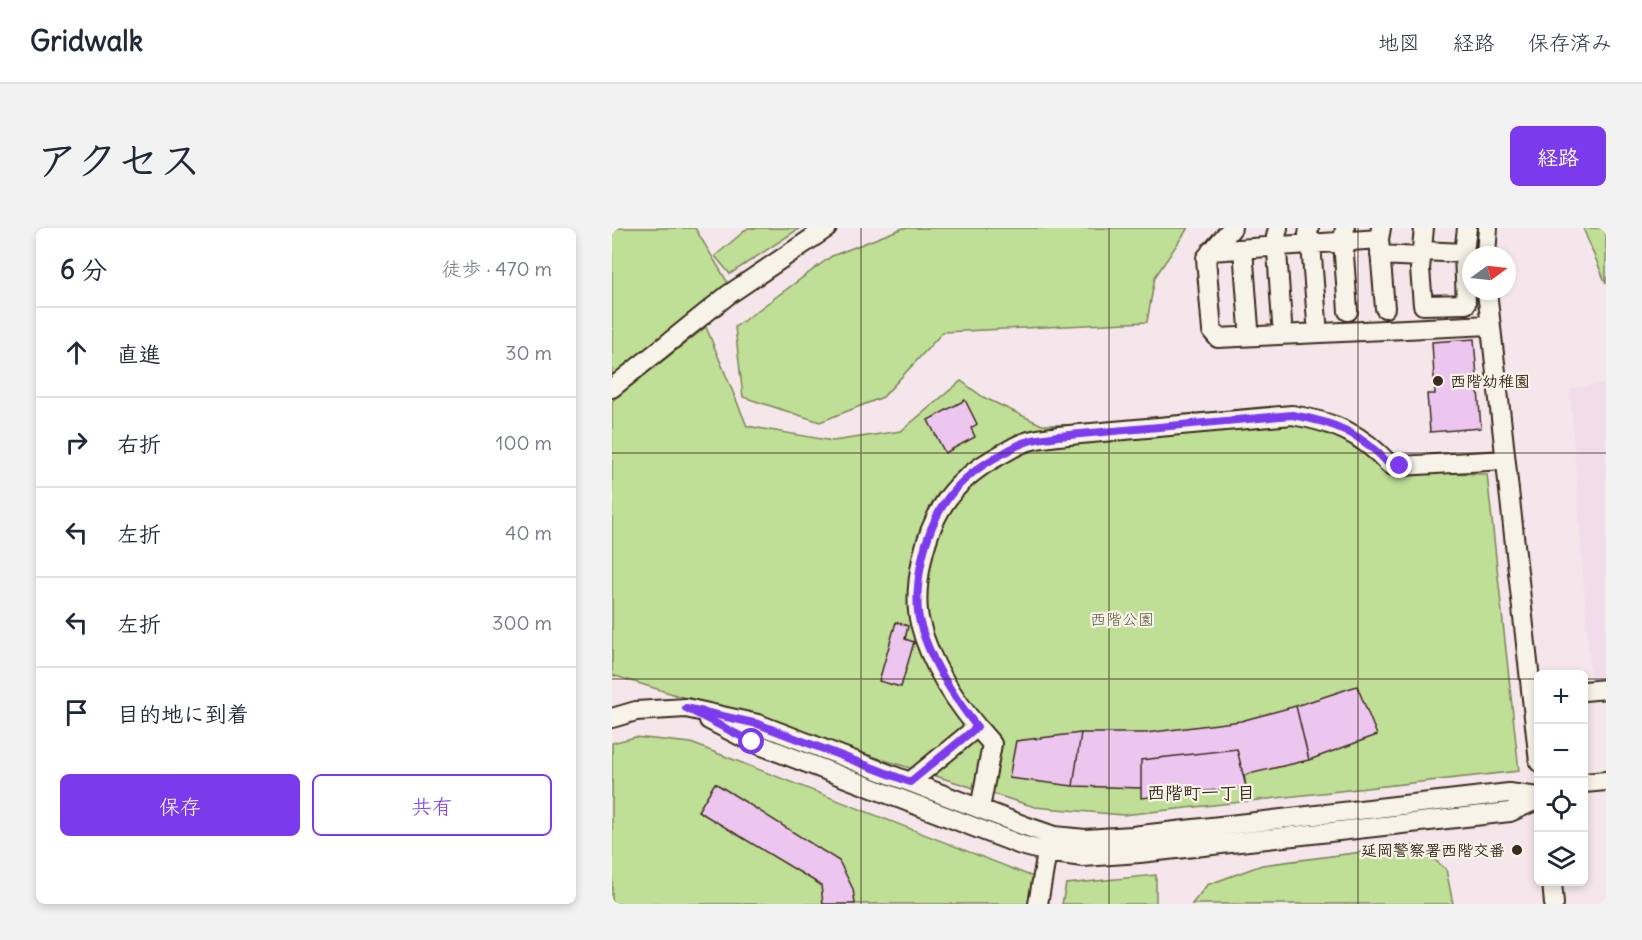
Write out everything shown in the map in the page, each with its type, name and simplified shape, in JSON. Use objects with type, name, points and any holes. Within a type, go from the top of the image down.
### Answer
[{"type":"street","points":[[612,388],[728,295],[827,228]]},
{"type":"street","points":[[1232,228],[1206,258],[1212,331],[1218,338],[1490,325]]},
{"type":"street","points":[[1425,228],[1422,254],[1423,305],[1466,304],[1466,300]]},
{"type":"street","points":[[1465,246],[1467,228]]},
{"type":"street","points":[[1487,246],[1488,228]]},
{"type":"street","points":[[1211,251],[1243,249],[1277,237],[1344,235],[1380,241],[1422,254],[1462,254]]},
{"type":"street","points":[[1344,235],[1348,311]]},
{"type":"street","points":[[1310,236],[1317,322]]},
{"type":"street","points":[[1277,237],[1282,323]]},
{"type":"street","points":[[1380,241],[1385,308]]},
{"type":"street","points":[[1243,249],[1249,328]]},
{"type":"street","points":[[1488,300],[1534,688]]},
{"type":"street","points":[[980,809],[992,744],[957,700],[932,656],[919,621],[918,580],[926,543],[940,508],[964,477],[992,459],[1026,442],[1058,436],[1292,415],[1323,420],[1357,436],[1390,465],[1505,459]]},
{"type":"street","points":[[1588,690],[1606,687]]},
{"type":"street","points":[[686,708],[752,742],[1021,845],[1047,852],[1083,857],[1152,852],[1510,812],[1534,800]]},
{"type":"street","points":[[612,718],[636,711],[686,708],[758,724],[1054,836],[1085,839],[1132,836],[1509,793],[1534,797]]},
{"type":"street","points":[[910,782],[977,727]]},
{"type":"street","points":[[1588,783],[1606,781]]},
{"type":"street","points":[[1038,904],[1047,852]]},
{"type":"street","points":[[1552,886],[1554,904]]},
{"type":"shaded area","points":[[1606,383],[1606,684],[1591,686],[1570,389]]},
{"type":"green space","points":[[612,228],[695,228],[728,283],[612,378]]},
{"type":"green space","points":[[748,228],[800,228],[730,274],[715,256]]},
{"type":"green space","points":[[903,228],[1188,228],[1155,277],[1147,322],[943,332],[883,397],[820,422],[743,397],[735,327],[832,256]]},
{"type":"green space","points":[[1583,228],[1606,228],[1606,284]]},
{"type":"green space","name":"西階公園","points":[[706,327],[747,426],[833,441],[901,431],[961,381],[983,397],[1042,425],[1293,422],[1321,425],[1356,443],[1392,472],[1487,474],[1519,771],[1123,815],[1035,807],[612,675],[612,401]]},
{"type":"green space","points":[[635,737],[691,743],[1036,878],[1031,904],[612,904],[612,743]]},
{"type":"green space","points":[[1416,845],[1446,869],[1453,904],[1192,904],[1207,885],[1262,865]]},
{"type":"green space","points":[[1156,875],[1156,904],[1062,904],[1066,884]]},
{"type":"building","points":[[1474,339],[1481,428],[1430,432],[1427,394],[1435,394],[1432,342]]},
{"type":"building","points":[[965,400],[977,424],[971,428],[975,437],[945,453],[928,420]]},
{"type":"building","points":[[896,622],[908,626],[905,639],[914,642],[901,687],[879,681]]},
{"type":"building","points":[[1357,686],[1377,735],[1309,760],[1244,775],[1246,787],[1141,798],[1141,788],[1073,786],[1009,778],[1016,741],[1081,733],[1146,733],[1241,721]]},
{"type":"building","points":[[1357,686],[1377,735],[1309,760],[1296,706]]},
{"type":"building","points":[[1081,733],[1073,786],[1009,778],[1016,741]]},
{"type":"building","points":[[1237,749],[1246,787],[1141,798],[1141,760]]},
{"type":"building","points":[[715,783],[839,861],[853,889],[855,904],[823,904],[821,885],[698,811]]},
{"type":"place","name":"西階幼稚園","points":[[1438,381]]},
{"type":"place","name":"延岡警察署西階交番","points":[[1517,850]]},
{"type":"district","name":"西階町一丁目","points":[[1201,792]]},
{"type":"route","points":[[752,742],[686,708],[758,724],[910,782],[977,727],[957,700],[932,656],[919,621],[918,580],[926,543],[940,508],[964,477],[992,459],[1026,442],[1058,436],[1292,415],[1323,420],[1357,436],[1390,465],[1400,466]]}]
